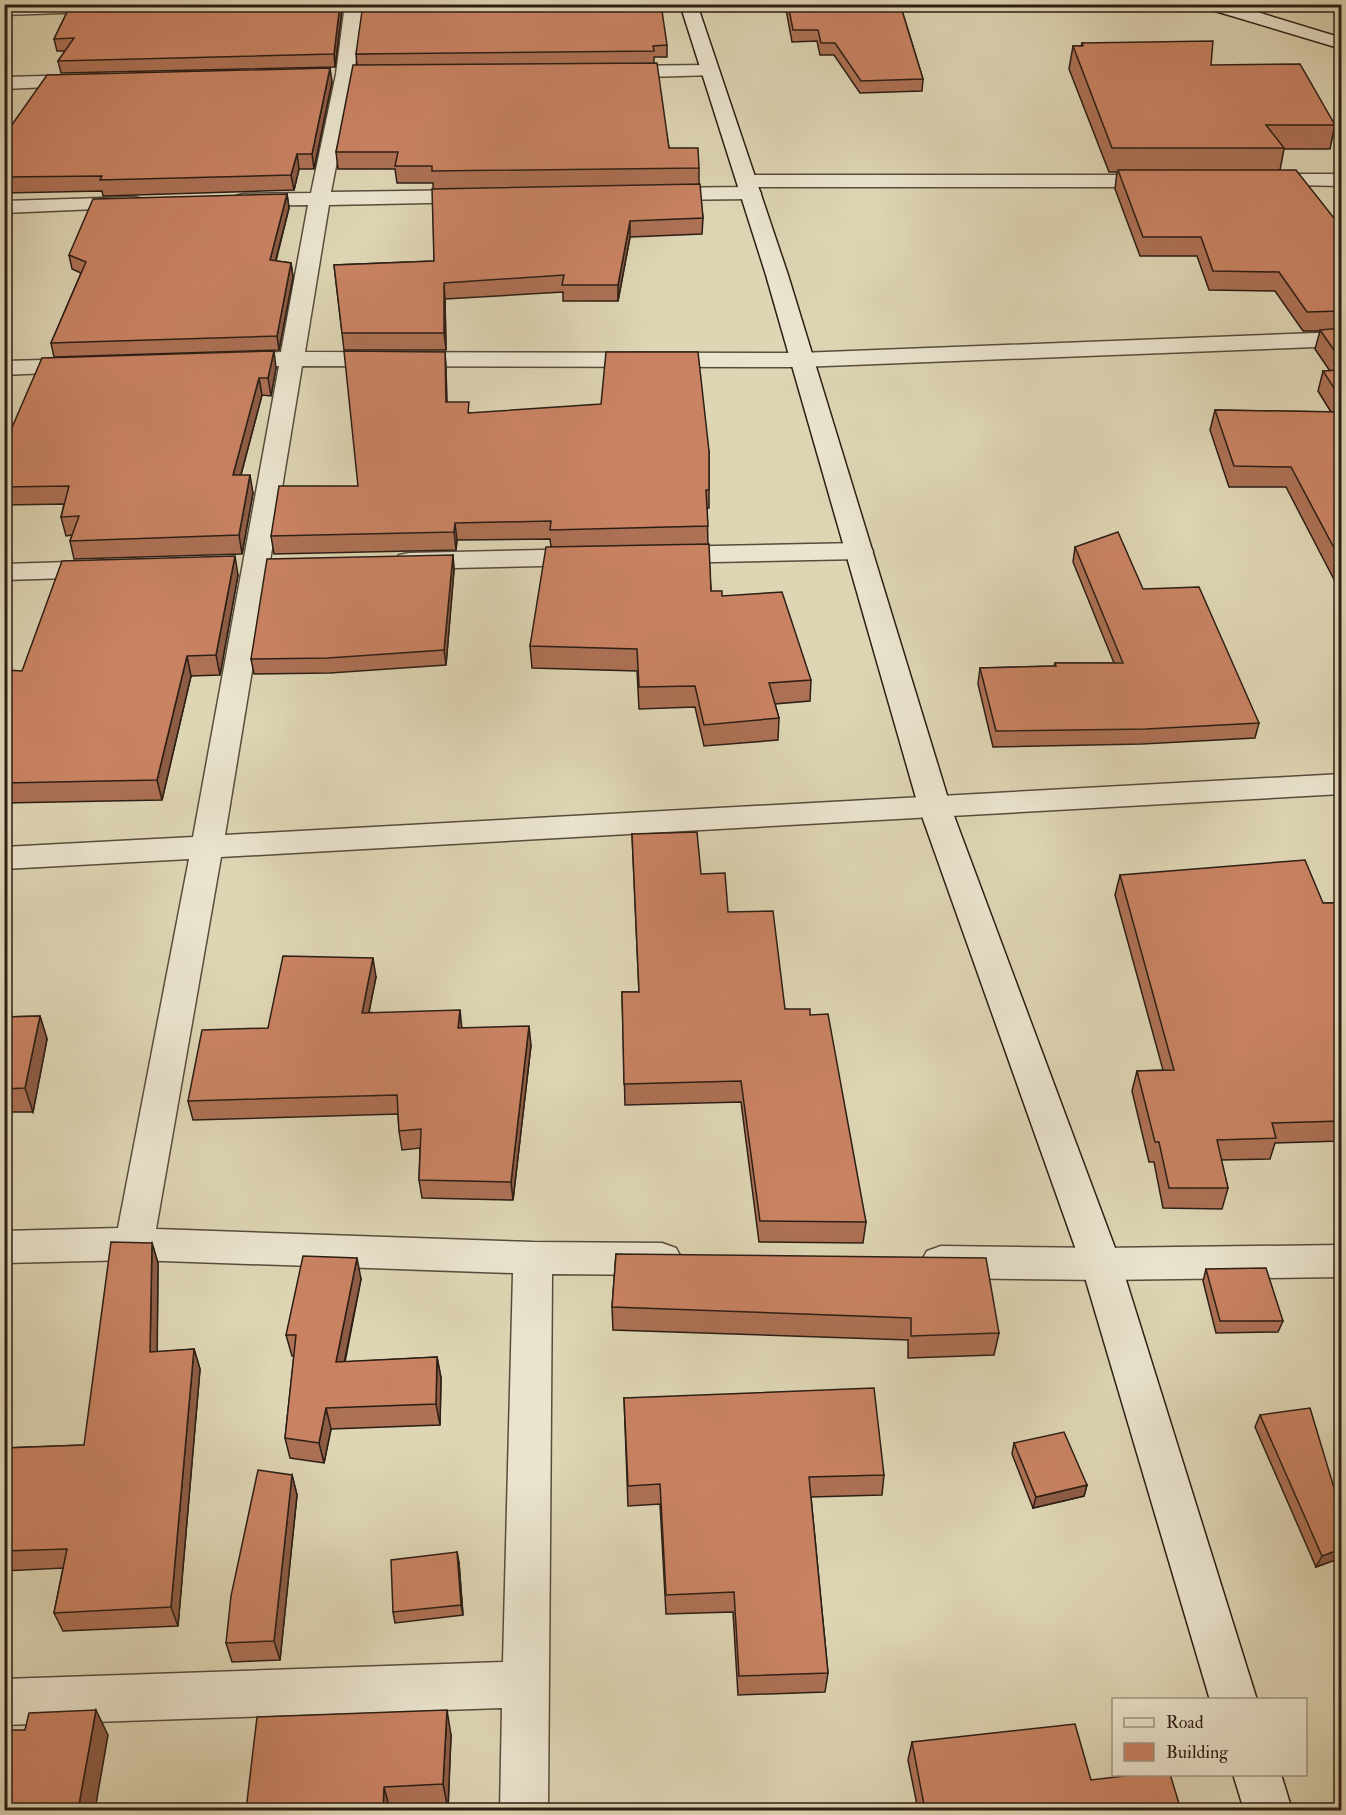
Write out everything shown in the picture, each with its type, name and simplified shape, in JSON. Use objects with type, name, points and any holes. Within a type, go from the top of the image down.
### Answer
[{"type":"street","points":[[4,10],[178,4]]},
{"type":"street","points":[[134,1244],[294,359],[320,198],[345,74],[354,4]]},
{"type":"street","points":[[688,4],[749,187],[860,551],[934,805],[1101,1264],[1233,1698]]},
{"type":"street","points":[[1211,4],[1341,44]]},
{"type":"street","points":[[591,72],[709,71]]},
{"type":"street","points":[[4,82],[98,80]]},
{"type":"street","points":[[1234,180],[1341,180]]},
{"type":"street","points":[[632,194],[749,187],[1175,181]]},
{"type":"street","points":[[226,200],[500,196]]},
{"type":"street","points":[[4,207],[156,202]]},
{"type":"street","points":[[213,362],[294,359],[800,360],[1341,339]]},
{"type":"street","points":[[4,368],[109,365]]},
{"type":"street","points":[[386,561],[860,551]]},
{"type":"street","points":[[4,572],[124,568]]},
{"type":"street","points":[[4,858],[1341,784]]},
{"type":"street","points":[[4,1247],[134,1244],[533,1258],[699,1260]]},
{"type":"street","points":[[524,1810],[533,1258]]},
{"type":"street","points":[[911,1262],[1101,1264],[1341,1262]]},
{"type":"street","points":[[4,1702],[527,1684]]},
{"type":"street","points":[[1258,1776],[1268,1810]]},
{"type":"building","points":[[71,4],[340,4],[334,54],[58,61],[74,38],[54,39]]},
{"type":"building","points":[[363,4],[661,4],[667,45],[653,46],[654,51],[356,54]]},
{"type":"building","points":[[788,4],[900,4],[923,79],[861,81],[835,43],[821,43],[818,30],[793,30]]},
{"type":"building","points":[[1213,41],[1211,65],[1300,64],[1335,125],[1266,125],[1284,148],[1112,148],[1073,46],[1083,46],[1082,43]]},
{"type":"building","points":[[657,63],[669,148],[698,148],[699,168],[432,171],[432,166],[395,166],[398,152],[336,152],[353,65]]},
{"type":"building","points":[[330,68],[312,154],[297,154],[291,175],[100,180],[102,176],[4,177],[4,136],[47,75]]},
{"type":"building","points":[[1118,170],[1296,170],[1341,227],[1341,311],[1307,312],[1279,272],[1213,271],[1201,237],[1143,237]]},
{"type":"building","points":[[700,184],[703,218],[630,221],[618,285],[562,285],[564,275],[444,283],[444,333],[342,333],[334,265],[434,261],[432,189]]},
{"type":"building","points":[[287,194],[270,260],[291,263],[277,336],[51,343],[86,262],[69,255],[93,199]]},
{"type":"building","points":[[1341,328],[1341,360],[1320,330]]},
{"type":"building","points":[[274,351],[268,378],[259,378],[233,475],[250,475],[239,535],[70,541],[79,516],[61,517],[69,486],[4,487],[4,446],[42,358]]},
{"type":"building","points":[[344,351],[445,352],[446,402],[469,402],[468,413],[601,404],[606,352],[698,352],[709,451],[709,490],[706,490],[708,526],[550,530],[551,521],[455,523],[454,532],[271,536],[279,486],[358,486]]},
{"type":"building","points":[[1341,370],[1341,399],[1323,371]]},
{"type":"building","points":[[1215,410],[1341,412],[1341,561],[1291,467],[1234,466]]},
{"type":"building","points":[[1118,532],[1143,589],[1199,587],[1259,723],[1146,729],[996,731],[980,668],[1056,666],[1055,663],[1123,663],[1075,547]]},
{"type":"building","points":[[709,544],[711,591],[722,591],[722,596],[782,592],[811,680],[769,683],[779,718],[704,725],[695,686],[639,687],[637,649],[530,646],[546,547]]},
{"type":"building","points":[[453,555],[444,650],[328,658],[251,659],[267,559]]},
{"type":"building","points":[[235,556],[216,655],[187,656],[157,780],[4,783],[4,670],[22,671],[62,561]]},
{"type":"building","points":[[697,832],[701,874],[725,873],[728,912],[773,911],[785,1009],[810,1009],[810,1015],[828,1014],[866,1222],[760,1221],[741,1081],[624,1084],[622,992],[639,992],[632,834]]},
{"type":"building","points":[[1305,860],[1323,903],[1341,903],[1341,1121],[1272,1123],[1276,1138],[1217,1140],[1228,1188],[1169,1188],[1159,1142],[1155,1142],[1137,1071],[1174,1070],[1120,875]]},
{"type":"building","points":[[283,956],[373,958],[362,1013],[460,1010],[458,1028],[529,1026],[511,1182],[419,1180],[421,1129],[399,1131],[397,1095],[188,1101],[202,1030],[268,1028]]},
{"type":"building","points":[[40,1016],[25,1088],[4,1089],[4,1017]]},
{"type":"building","points":[[111,1242],[152,1243],[150,1352],[194,1349],[171,1607],[54,1613],[67,1549],[4,1551],[4,1448],[84,1445]]},
{"type":"building","points":[[616,1254],[986,1258],[999,1333],[911,1336],[911,1318],[612,1307]]},
{"type":"building","points":[[303,1256],[357,1258],[336,1362],[437,1357],[436,1404],[326,1408],[319,1443],[285,1438],[296,1335],[286,1335]]},
{"type":"building","points":[[1266,1268],[1283,1321],[1220,1321],[1206,1269]]},
{"type":"building","points":[[874,1388],[884,1475],[809,1477],[828,1673],[739,1676],[734,1592],[666,1595],[660,1484],[628,1486],[624,1398]]},
{"type":"building","points":[[1310,1408],[1341,1511],[1341,1549],[1322,1556],[1260,1415]]},
{"type":"building","points":[[1064,1432],[1087,1485],[1036,1497],[1014,1443]]},
{"type":"building","points":[[258,1470],[292,1475],[274,1641],[226,1643],[231,1596]]},
{"type":"building","points":[[457,1552],[461,1605],[393,1612],[391,1560]]},
{"type":"building","points":[[96,1710],[78,1810],[4,1810],[4,1730],[25,1730],[29,1713]]},
{"type":"building","points":[[447,1710],[443,1784],[384,1787],[383,1810],[246,1810],[257,1717]]},
{"type":"building","points":[[1075,1724],[1091,1780],[1124,1776],[1171,1776],[1181,1810],[925,1810],[912,1742]]}]
